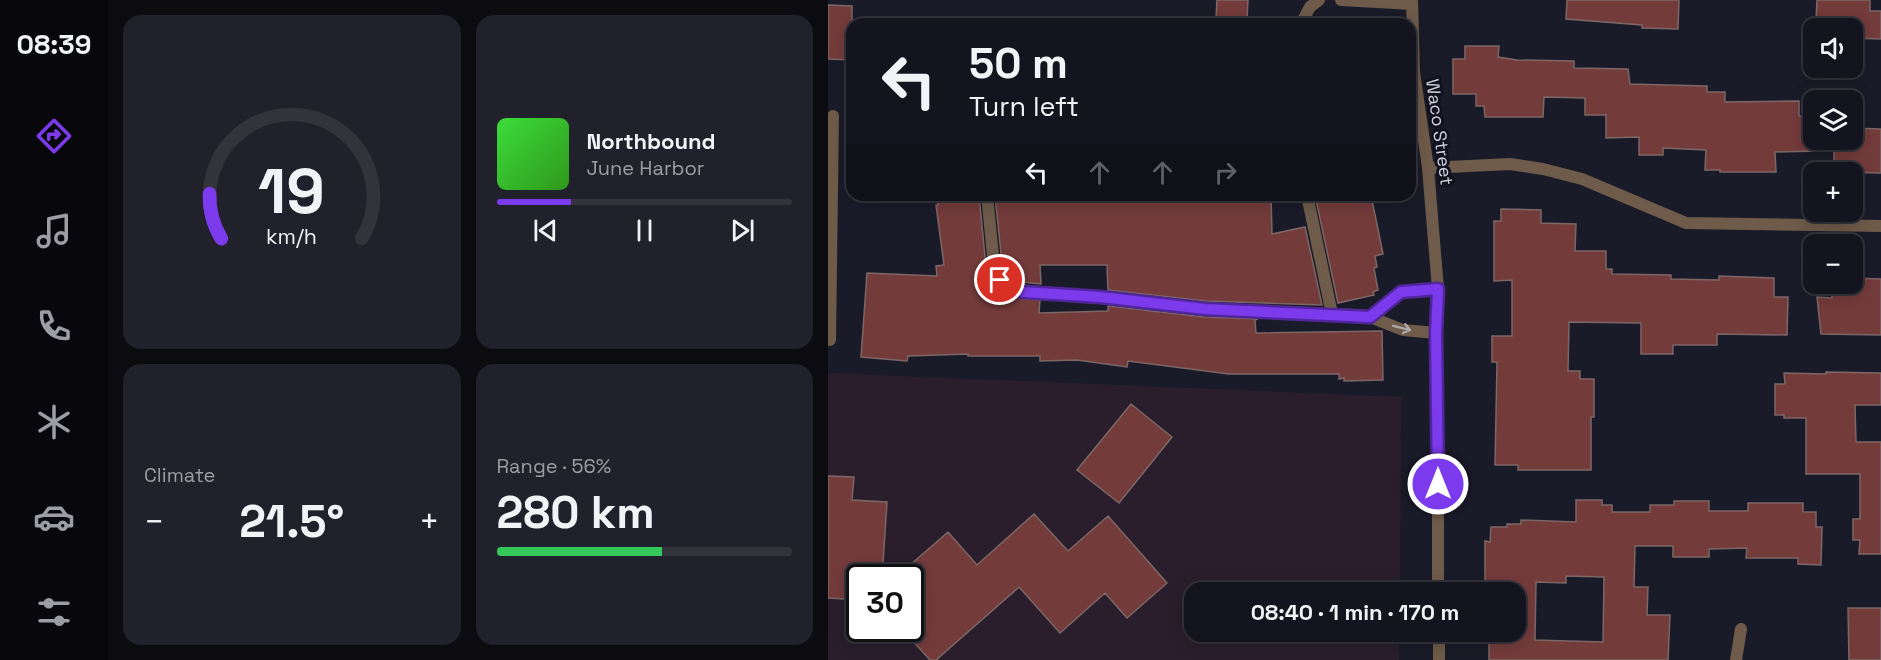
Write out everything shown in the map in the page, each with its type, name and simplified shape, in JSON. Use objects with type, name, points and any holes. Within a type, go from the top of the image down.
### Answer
[{"type":"street","points":[[1304,18],[1310,7],[1319,0]]},
{"type":"street","points":[[1341,0],[1412,2]]},
{"type":"street","name":"Waco Street","points":[[1412,2],[1412,18]]},
{"type":"street","name":"Waco Street","points":[[1416,86],[1428,168],[1438,289],[1436,333],[1438,582]]},
{"type":"street","points":[[830,340],[829,246],[833,116]]},
{"type":"street","points":[[1428,168],[1510,164],[1544,169],[1582,179],[1686,223],[1881,226]]},
{"type":"street","points":[[988,201],[994,266],[1000,280],[1008,289],[1205,309],[1370,317],[1403,330],[1436,333]]},
{"type":"street","points":[[1308,201],[1332,314]]},
{"type":"street","points":[[1370,317],[1401,292],[1438,289]]},
{"type":"street","points":[[1736,660],[1742,629]]},
{"type":"street","points":[[1439,642],[1439,660]]},
{"type":"shaded area","points":[[828,373],[1401,397],[1400,582],[1184,582],[1184,642],[1399,642],[1399,660],[828,660]]},
{"type":"building","points":[[1217,0],[1248,0],[1247,18],[1216,18]]},
{"type":"building","points":[[1567,0],[1679,0],[1678,29],[1642,28],[1642,25],[1566,19]]},
{"type":"building","points":[[1817,0],[1870,0],[1870,11],[1881,11],[1881,39],[1863,38],[1863,18],[1816,18]]},
{"type":"building","points":[[828,5],[852,6],[852,18],[846,18],[846,60],[828,59]]},
{"type":"building","points":[[1465,46],[1499,46],[1498,57],[1517,60],[1574,61],[1574,68],[1628,69],[1630,84],[1707,86],[1707,92],[1725,92],[1725,102],[1799,101],[1799,116],[1803,116],[1803,150],[1814,151],[1775,152],[1776,172],[1720,172],[1720,170],[1705,170],[1706,150],[1663,148],[1663,155],[1639,155],[1639,137],[1606,138],[1606,115],[1585,115],[1585,98],[1544,97],[1543,117],[1485,117],[1484,106],[1476,106],[1476,94],[1453,94],[1453,59],[1465,59]]},
{"type":"building","points":[[1863,128],[1881,129],[1881,173],[1863,173],[1863,162],[1834,162],[1834,150],[1863,150]]},
{"type":"building","points":[[938,201],[980,201],[986,267],[993,284],[1006,297],[1040,300],[1039,313],[1108,311],[1108,306],[1204,317],[1258,319],[1255,320],[1256,333],[1382,331],[1383,380],[1344,381],[1344,378],[1339,379],[1339,374],[1229,374],[1128,361],[1127,367],[1077,360],[1040,361],[1040,356],[968,356],[968,354],[908,356],[907,361],[861,357],[867,273],[937,276],[936,266],[944,265],[936,205],[938,205]]},
{"type":"building","points":[[996,201],[1271,201],[1272,234],[1305,227],[1322,305],[1206,301],[1108,290],[1107,265],[1040,265],[1041,284],[1012,281],[1002,264]]},
{"type":"building","points":[[1316,201],[1372,201],[1383,254],[1375,256],[1377,267],[1374,268],[1378,290],[1373,292],[1374,295],[1338,303]]},
{"type":"building","points":[[1501,209],[1541,210],[1541,223],[1576,224],[1575,251],[1606,251],[1606,269],[1612,269],[1612,274],[1671,275],[1671,279],[1719,280],[1719,276],[1774,278],[1774,297],[1788,297],[1787,335],[1717,334],[1717,345],[1673,345],[1673,354],[1641,354],[1641,323],[1569,322],[1568,371],[1580,371],[1580,379],[1594,379],[1591,470],[1518,470],[1518,465],[1495,465],[1497,362],[1492,362],[1492,336],[1512,336],[1512,280],[1494,281],[1494,221],[1501,221]]},
{"type":"building","points":[[1863,278],[1881,279],[1881,335],[1821,334],[1817,297],[1832,298],[1832,294],[1863,294]]},
{"type":"building","points":[[1826,372],[1881,373],[1881,405],[1855,405],[1856,442],[1881,442],[1881,554],[1859,554],[1860,540],[1853,540],[1853,519],[1860,519],[1860,474],[1806,474],[1806,418],[1784,418],[1784,415],[1775,415],[1775,384],[1785,384],[1784,373],[1826,374]]},
{"type":"building","points":[[1131,404],[1172,437],[1119,503],[1077,470]]},
{"type":"building","points":[[828,476],[854,477],[852,500],[887,502],[883,564],[846,564],[846,599],[828,598]]},
{"type":"building","points":[[1576,500],[1602,500],[1602,505],[1612,505],[1612,512],[1650,512],[1650,505],[1674,505],[1674,501],[1709,501],[1709,511],[1748,511],[1748,503],[1803,503],[1803,512],[1816,512],[1816,527],[1822,527],[1821,565],[1798,564],[1798,558],[1746,558],[1747,548],[1709,549],[1709,557],[1673,557],[1673,546],[1635,546],[1634,587],[1648,587],[1647,615],[1670,615],[1668,660],[1489,660],[1489,642],[1526,642],[1526,582],[1485,582],[1485,541],[1490,542],[1491,527],[1521,524],[1521,520],[1576,522]],"holes":[[[1566,576],[1604,577],[1603,642],[1535,640],[1536,582],[1566,583]]]},
{"type":"building","points":[[1034,514],[1068,551],[1108,516],[1167,583],[1127,618],[1105,593],[1060,633],[1019,587],[936,660],[930,660],[914,642],[924,642],[924,564],[911,564],[948,532],[977,565]]},
{"type":"building","points":[[1848,608],[1881,608],[1881,660],[1849,660]]},
{"type":"route","points":[[1000,280],[1008,289],[1024,292],[1100,297],[1205,309],[1370,317],[1401,292],[1438,289],[1436,333],[1438,484]]}]
